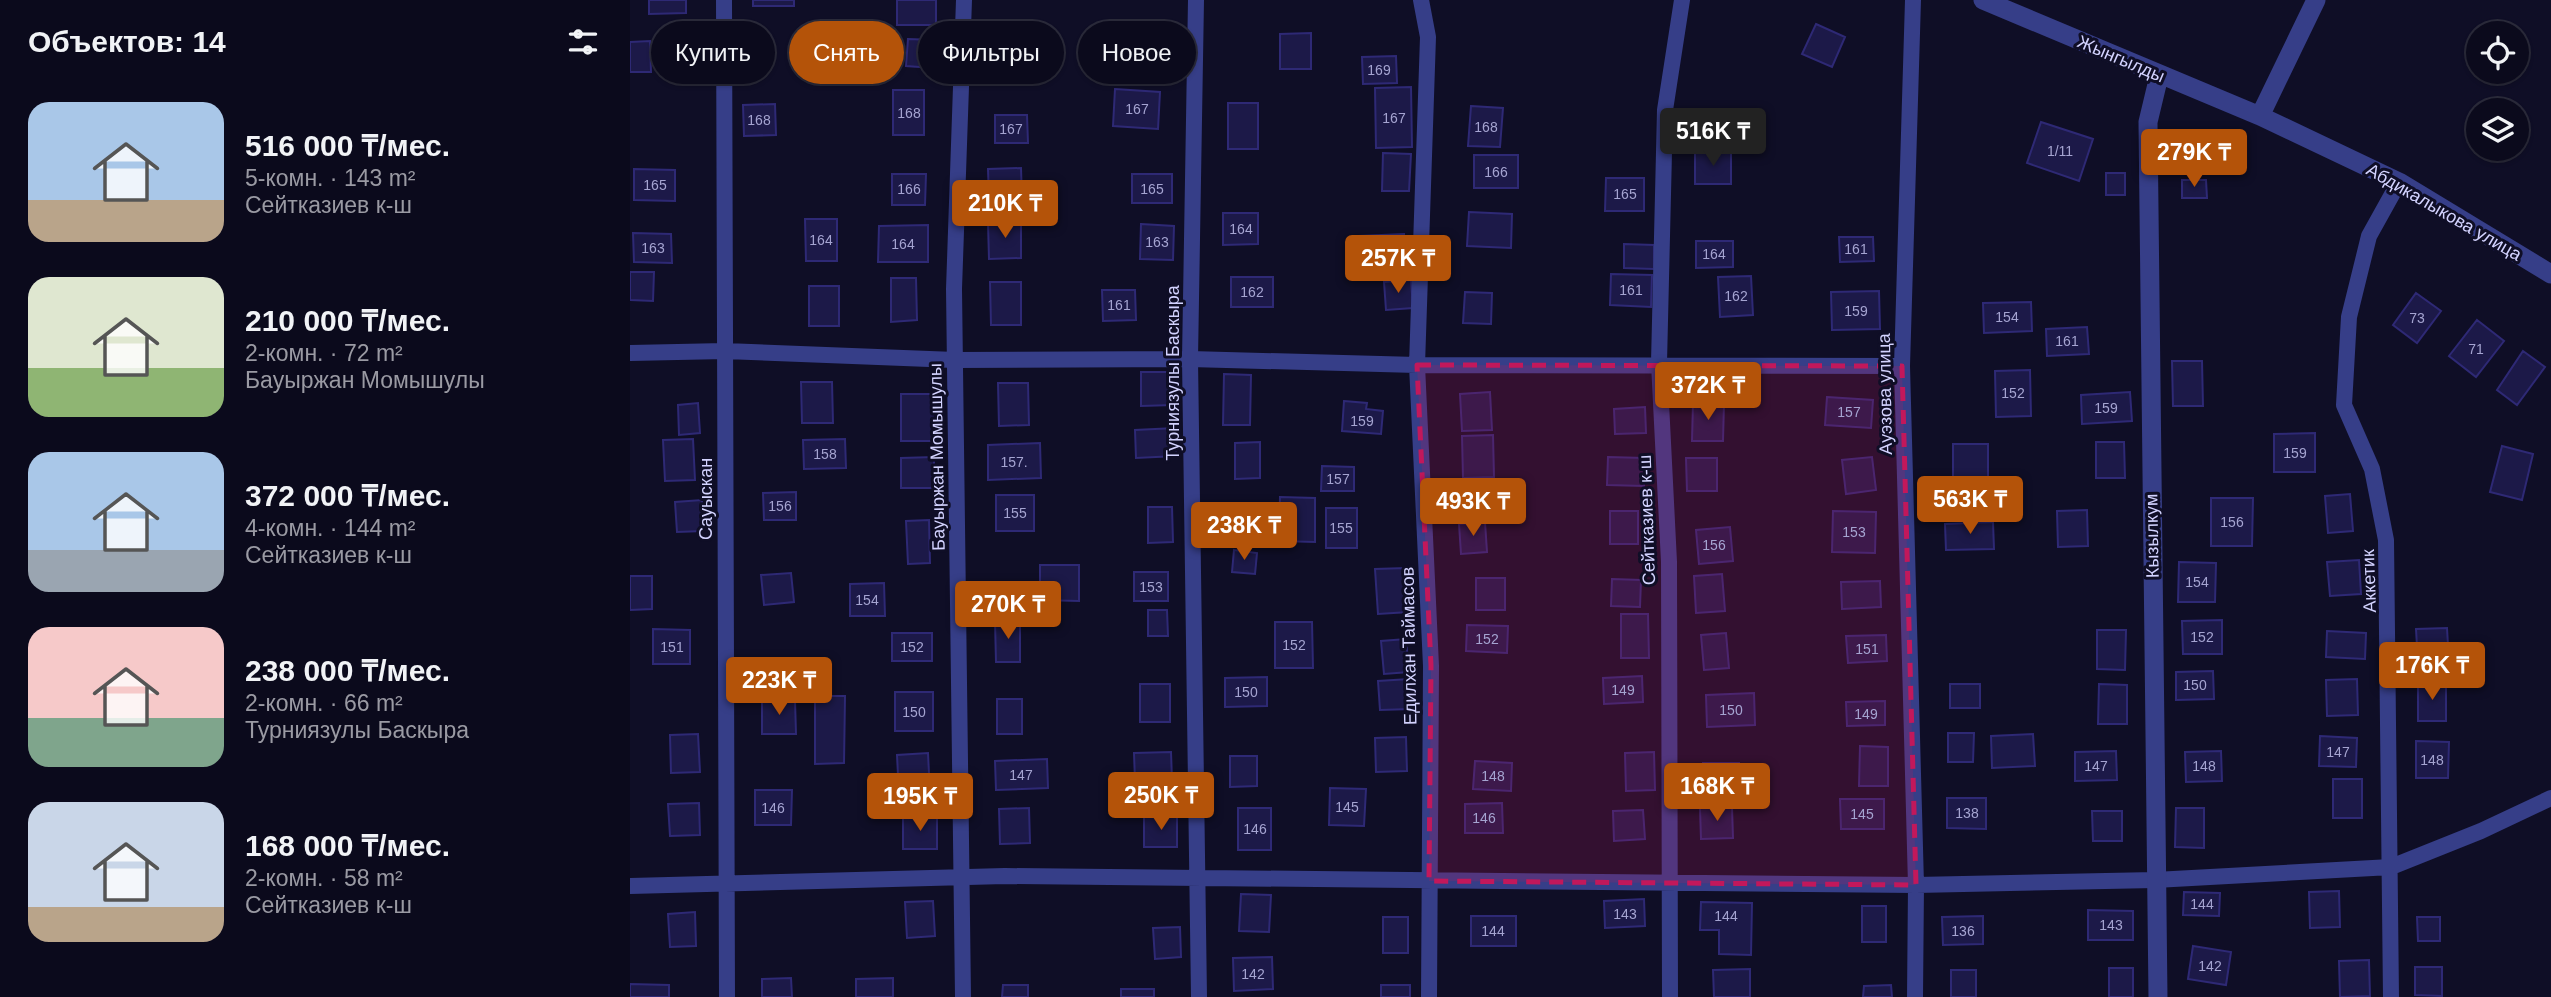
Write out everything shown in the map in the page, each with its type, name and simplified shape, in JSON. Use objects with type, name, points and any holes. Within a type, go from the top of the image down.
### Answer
[{"type":"street","name":"Сауыскан","points":[[724,0],[727,997]]},
{"type":"street","name":"Бауыржан Момышулы","points":[[963,997],[954,289],[964,0]]},
{"type":"street","name":"Турниязулы Баскыра","points":[[1196,0],[1191,359],[1199,997]]},
{"type":"street","name":"Едилхан Таймасов","points":[[1421,0],[1428,37],[1417,365],[1431,666],[1429,997]]},
{"type":"street","name":"Сейтказиев к-ш","points":[[1670,997],[1669,562],[1659,363],[1665,110],[1682,0]]},
{"type":"street","name":"Ауэзова улица","points":[[1913,0],[1902,366],[1916,885],[1915,997]]},
{"type":"street","name":"Жынгылды","points":[[1983,0],[2159,76],[2260,116]]},
{"type":"street","points":[[2260,116],[2316,0]]},
{"type":"street","name":"Кызылкум","points":[[2158,997],[2148,122],[2159,76]]},
{"type":"street","name":"Абдикалыкова улица","points":[[2260,116],[2399,181],[2551,274]]},
{"type":"street","name":"Аккетик","points":[[2391,997],[2386,540],[2372,469],[2344,405],[2352,304],[2369,236],[2399,181]]},
{"type":"street","points":[[630,353],[725,351],[955,359],[1191,359],[1417,365],[1659,363],[1902,366]]},
{"type":"street","points":[[630,886],[962,878],[1916,885],[2155,880],[2391,867],[2481,831],[2551,797]]},
{"type":"highlighted area","points":[[1417,365],[1902,366],[1916,885],[1429,881],[1431,666]]},
{"type":"building","points":[[649,0],[686,0],[686,13],[649,14]]},
{"type":"building","points":[[753,0],[794,0],[794,6],[753,6]]},
{"type":"building","points":[[897,0],[936,0],[936,21],[918,21],[918,25],[904,25],[904,21],[897,21]]},
{"type":"building","points":[[1816,24],[1845,37],[1832,67],[1802,54]]},
{"type":"building","points":[[1311,33],[1311,69],[1280,69],[1280,34]]},
{"type":"building","points":[[908,39],[918,39],[918,67],[906,66]]},
{"type":"building","points":[[650,41],[651,72],[630,72],[630,42]]},
{"type":"building","points":[[1396,56],[1397,83],[1363,84],[1362,57]]},
{"type":"building","points":[[1411,87],[1412,147],[1376,148],[1375,88]]},
{"type":"building","points":[[1115,89],[1160,92],[1158,129],[1113,126]]},
{"type":"building","points":[[893,90],[924,90],[924,135],[893,135]]},
{"type":"building","points":[[1228,103],[1258,103],[1258,149],[1228,149]]},
{"type":"building","points":[[775,104],[776,135],[744,136],[743,105]]},
{"type":"building","points":[[1471,106],[1503,108],[1500,147],[1468,146]]},
{"type":"building","points":[[995,115],[1027,115],[1028,143],[995,143]]},
{"type":"building","points":[[2041,122],[2093,139],[2079,181],[2027,163]]},
{"type":"building","points":[[1695,151],[1731,151],[1731,184],[1695,184]]},
{"type":"building","points":[[1383,153],[1411,154],[1409,191],[1382,191]]},
{"type":"building","points":[[1474,155],[1518,155],[1518,188],[1474,188]]},
{"type":"building","points":[[1021,168],[1022,199],[989,200],[988,169]]},
{"type":"building","points":[[634,169],[675,170],[675,201],[634,200]]},
{"type":"building","points":[[2106,173],[2125,173],[2125,195],[2106,195]]},
{"type":"building","points":[[892,174],[926,174],[925,205],[892,205]]},
{"type":"building","points":[[1132,174],[1172,174],[1172,203],[1132,203]]},
{"type":"building","points":[[1606,178],[1644,178],[1644,211],[1605,211]]},
{"type":"building","points":[[2182,180],[2206,180],[2207,198],[2182,198]]},
{"type":"building","points":[[1469,212],[1512,214],[1511,248],[1467,246]]},
{"type":"building","points":[[1223,213],[1258,213],[1258,244],[1223,245]]},
{"type":"building","points":[[805,219],[837,219],[837,261],[806,261]]},
{"type":"building","points":[[1021,222],[1021,258],[989,259],[988,223]]},
{"type":"building","points":[[1141,224],[1174,226],[1173,260],[1140,259]]},
{"type":"building","points":[[928,225],[928,262],[878,262],[879,226]]},
{"type":"building","points":[[633,233],[671,234],[672,263],[634,262]]},
{"type":"building","points":[[1404,234],[1405,265],[1360,267],[1359,236]]},
{"type":"building","points":[[1839,237],[1873,237],[1874,261],[1840,262]]},
{"type":"building","points":[[1696,241],[1733,241],[1733,267],[1696,268]]},
{"type":"building","points":[[1624,244],[1654,245],[1654,269],[1624,268]]},
{"type":"building","points":[[630,272],[654,272],[653,301],[630,300]]},
{"type":"building","points":[[1611,274],[1652,275],[1651,307],[1610,305]]},
{"type":"building","points":[[1751,276],[1753,315],[1720,317],[1718,277]]},
{"type":"building","points":[[1231,277],[1273,277],[1273,307],[1231,307]]},
{"type":"building","points":[[891,278],[916,278],[917,320],[891,322]]},
{"type":"building","points":[[1411,280],[1413,308],[1386,310],[1384,282]]},
{"type":"building","points":[[990,282],[1021,282],[1021,325],[991,325]]},
{"type":"building","points":[[809,286],[839,286],[839,326],[809,326]]},
{"type":"building","points":[[1102,290],[1135,290],[1136,320],[1103,321]]},
{"type":"building","points":[[1879,291],[1880,329],[1832,330],[1831,292]]},
{"type":"building","points":[[1465,292],[1492,293],[1491,324],[1463,323]]},
{"type":"building","points":[[2416,293],[2441,311],[2417,343],[2393,325]]},
{"type":"building","points":[[2031,302],[2032,331],[1984,333],[1983,303]]},
{"type":"building","points":[[2477,320],[2504,341],[2476,377],[2449,356]]},
{"type":"building","points":[[2087,327],[2089,354],[2047,356],[2046,329]]},
{"type":"building","points":[[2523,351],[2545,367],[2517,405],[2497,390]]},
{"type":"building","points":[[2172,361],[2202,361],[2203,406],[2173,406]]},
{"type":"building","points":[[2030,370],[2031,416],[1996,417],[1995,371]]},
{"type":"building","points":[[1141,372],[1172,372],[1173,405],[1141,406]]},
{"type":"building","points":[[1224,374],[1251,375],[1250,425],[1223,425]]},
{"type":"building","points":[[801,382],[832,382],[833,423],[802,423]]},
{"type":"building","points":[[998,383],[1028,383],[1029,425],[999,426]]},
{"type":"building","points":[[1490,392],[1492,430],[1462,431],[1460,394]]},
{"type":"building","points":[[2130,392],[2132,421],[2082,424],[2081,395]]},
{"type":"building","points":[[901,394],[937,394],[938,441],[901,441]]},
{"type":"building","points":[[1827,397],[1873,400],[1871,428],[1825,425]]},
{"type":"building","points":[[1344,401],[1367,403],[1366,409],[1383,411],[1381,434],[1342,431]]},
{"type":"building","points":[[698,403],[700,433],[679,435],[678,405]]},
{"type":"building","points":[[1693,403],[1724,403],[1723,441],[1692,441]]},
{"type":"building","points":[[1645,407],[1646,433],[1615,434],[1614,409]]},
{"type":"building","points":[[1175,428],[1176,456],[1136,458],[1135,430]]},
{"type":"building","points":[[2315,433],[2315,472],[2274,472],[2274,434]]},
{"type":"building","points":[[1493,435],[1494,477],[1463,478],[1462,436]]},
{"type":"building","points":[[693,439],[695,480],[665,481],[663,440]]},
{"type":"building","points":[[845,439],[846,468],[804,469],[803,440]]},
{"type":"building","points":[[1260,442],[1260,478],[1235,479],[1235,443]]},
{"type":"building","points":[[2096,442],[2124,442],[2125,478],[2096,478]]},
{"type":"building","points":[[1040,443],[1041,478],[988,480],[988,445]]},
{"type":"building","points":[[1953,444],[1988,444],[1988,484],[1953,484]]},
{"type":"building","points":[[2502,446],[2533,454],[2522,500],[2490,492]]},
{"type":"building","points":[[934,457],[934,488],[901,488],[901,458]]},
{"type":"building","points":[[1608,457],[1644,458],[1644,486],[1607,485]]},
{"type":"building","points":[[1872,457],[1876,490],[1846,494],[1842,460]]},
{"type":"building","points":[[1686,458],[1717,458],[1717,491],[1687,491]]},
{"type":"building","points":[[1322,466],[1354,467],[1354,491],[1321,491]]},
{"type":"building","points":[[796,492],[796,520],[764,520],[763,493]]},
{"type":"building","points":[[2350,494],[2353,531],[2328,533],[2325,496]]},
{"type":"building","points":[[996,495],[1034,495],[1034,531],[996,531]]},
{"type":"building","points":[[1280,497],[1315,498],[1315,542],[1279,541]]},
{"type":"building","points":[[2211,498],[2253,498],[2252,546],[2211,546]]},
{"type":"building","points":[[702,500],[703,531],[677,532],[675,502]]},
{"type":"building","points":[[1148,507],[1172,507],[1173,542],[1148,543]]},
{"type":"building","points":[[1326,508],[1357,508],[1357,548],[1326,548]]},
{"type":"building","points":[[2087,510],[2088,546],[2058,547],[2057,511]]},
{"type":"building","points":[[1610,511],[1638,511],[1638,544],[1610,544]]},
{"type":"building","points":[[1833,511],[1876,512],[1875,553],[1832,552]]},
{"type":"building","points":[[929,520],[930,563],[908,564],[906,521]]},
{"type":"building","points":[[1485,522],[1487,552],[1461,554],[1459,524]]},
{"type":"building","points":[[1993,522],[1994,549],[1946,550],[1945,524]]},
{"type":"building","points":[[1730,527],[1733,561],[1699,564],[1696,530]]},
{"type":"building","points":[[1234,550],[1257,553],[1255,574],[1232,572]]},
{"type":"building","points":[[2359,560],[2361,594],[2330,596],[2327,562]]},
{"type":"building","points":[[2179,562],[2216,563],[2215,602],[2178,602]]},
{"type":"building","points":[[1040,565],[1079,565],[1079,601],[1040,600]]},
{"type":"building","points":[[1406,568],[1409,612],[1378,614],[1375,569]]},
{"type":"building","points":[[1134,572],[1168,572],[1168,601],[1134,601]]},
{"type":"building","points":[[791,573],[794,602],[764,605],[761,575]]},
{"type":"building","points":[[1722,574],[1725,611],[1696,613],[1694,576]]},
{"type":"building","points":[[630,576],[652,576],[652,609],[630,610]]},
{"type":"building","points":[[1476,578],[1505,578],[1505,610],[1476,610]]},
{"type":"building","points":[[1612,579],[1641,580],[1640,607],[1611,606]]},
{"type":"building","points":[[1880,581],[1881,607],[1842,609],[1841,582]]},
{"type":"building","points":[[884,583],[885,616],[850,616],[850,584]]},
{"type":"building","points":[[1148,610],[1167,610],[1168,636],[1148,636]]},
{"type":"building","points":[[1621,614],[1648,614],[1649,658],[1621,658]]},
{"type":"building","points":[[1020,620],[1020,662],[996,662],[995,621]]},
{"type":"building","points":[[2222,620],[2222,654],[2183,654],[2182,621]]},
{"type":"building","points":[[1275,622],[1312,622],[1313,668],[1275,668]]},
{"type":"building","points":[[1467,625],[1508,626],[1507,653],[1466,651]]},
{"type":"building","points":[[2447,628],[2449,663],[2418,664],[2416,629]]},
{"type":"building","points":[[653,629],[690,630],[690,664],[653,664]]},
{"type":"building","points":[[2097,630],[2126,630],[2125,670],[2097,669]]},
{"type":"building","points":[[2327,631],[2366,633],[2365,659],[2326,657]]},
{"type":"building","points":[[892,633],[932,633],[932,661],[892,661]]},
{"type":"building","points":[[1726,633],[1729,668],[1704,670],[1701,635]]},
{"type":"building","points":[[1886,635],[1887,661],[1848,663],[1846,636]]},
{"type":"building","points":[[1406,639],[1409,672],[1384,674],[1381,641]]},
{"type":"building","points":[[2213,671],[2214,699],[2176,700],[2176,672]]},
{"type":"building","points":[[1642,676],[1643,702],[1604,704],[1603,678]]},
{"type":"building","points":[[1267,677],[1267,706],[1225,707],[1225,678]]},
{"type":"building","points":[[1409,679],[1411,709],[1380,710],[1378,681]]},
{"type":"building","points":[[2357,679],[2358,715],[2327,716],[2326,680]]},
{"type":"building","points":[[2418,682],[2446,682],[2446,721],[2418,721]]},
{"type":"building","points":[[1140,684],[1170,684],[1170,722],[1140,722]]},
{"type":"building","points":[[1950,684],[1980,684],[1980,708],[1950,708]]},
{"type":"building","points":[[2099,684],[2127,685],[2127,724],[2098,724]]},
{"type":"building","points":[[895,692],[933,692],[933,731],[895,731]]},
{"type":"building","points":[[1754,693],[1755,725],[1707,727],[1706,695]]},
{"type":"building","points":[[815,696],[845,696],[844,763],[815,764]]},
{"type":"building","points":[[997,699],[1022,699],[1022,734],[997,734]]},
{"type":"building","points":[[762,700],[795,700],[796,734],[762,734]]},
{"type":"building","points":[[1885,701],[1885,725],[1847,726],[1846,702]]},
{"type":"building","points":[[1948,733],[1974,733],[1973,762],[1948,762]]},
{"type":"building","points":[[698,734],[700,772],[671,773],[670,735]]},
{"type":"building","points":[[2033,734],[2035,766],[1992,768],[1991,736]]},
{"type":"building","points":[[2320,736],[2357,738],[2356,767],[2319,766]]},
{"type":"building","points":[[1406,737],[1407,771],[1376,772],[1375,738]]},
{"type":"building","points":[[2416,741],[2449,742],[2448,778],[2416,778]]},
{"type":"building","points":[[1860,746],[1888,747],[1888,786],[1859,786]]},
{"type":"building","points":[[2116,751],[2117,780],[2075,781],[2075,752]]},
{"type":"building","points":[[2221,751],[2222,781],[2186,782],[2185,752]]},
{"type":"building","points":[[1171,752],[1172,780],[1135,781],[1134,753]]},
{"type":"building","points":[[1654,752],[1655,790],[1626,791],[1625,753]]},
{"type":"building","points":[[928,753],[930,794],[899,795],[897,755]]},
{"type":"building","points":[[1230,756],[1257,756],[1257,786],[1230,787]]},
{"type":"building","points":[[1047,759],[1048,788],[996,790],[995,761]]},
{"type":"building","points":[[1475,761],[1512,763],[1511,791],[1473,789]]},
{"type":"building","points":[[1703,763],[1739,763],[1739,791],[1704,790]]},
{"type":"building","points":[[2333,779],[2362,779],[2362,818],[2333,818]]},
{"type":"building","points":[[1330,788],[1366,789],[1364,826],[1329,825]]},
{"type":"building","points":[[755,790],[792,790],[791,825],[755,825]]},
{"type":"building","points":[[1947,798],[1986,798],[1986,829],[1947,828]]},
{"type":"building","points":[[1840,799],[1884,799],[1884,829],[1841,829]]},
{"type":"building","points":[[699,803],[700,835],[670,836],[668,804]]},
{"type":"building","points":[[1502,803],[1503,833],[1465,833],[1465,804]]},
{"type":"building","points":[[1732,807],[1733,838],[1701,839],[1700,808]]},
{"type":"building","points":[[1029,808],[1030,843],[1000,844],[999,809]]},
{"type":"building","points":[[1238,808],[1271,808],[1271,850],[1238,850]]},
{"type":"building","points":[[2176,808],[2204,808],[2204,848],[2175,847]]},
{"type":"building","points":[[1643,810],[1645,839],[1614,841],[1613,811]]},
{"type":"building","points":[[2092,811],[2122,811],[2122,841],[2093,841]]},
{"type":"building","points":[[937,816],[937,849],[903,849],[903,817]]},
{"type":"building","points":[[1177,816],[1177,847],[1144,847],[1144,817]]},
{"type":"building","points":[[2339,891],[2340,927],[2310,928],[2309,892]]},
{"type":"building","points":[[2184,892],[2220,893],[2219,916],[2183,915]]},
{"type":"building","points":[[1241,894],[1271,895],[1269,932],[1239,931]]},
{"type":"building","points":[[1644,899],[1645,926],[1605,928],[1604,901]]},
{"type":"building","points":[[933,901],[935,936],[907,938],[905,902]]},
{"type":"building","points":[[1701,902],[1752,903],[1751,955],[1719,954],[1719,930],[1700,930]]},
{"type":"building","points":[[1862,906],[1886,906],[1886,942],[1862,942]]},
{"type":"building","points":[[2088,910],[2133,911],[2133,940],[2088,940]]},
{"type":"building","points":[[695,912],[696,946],[670,947],[668,914]]},
{"type":"building","points":[[1471,916],[1516,916],[1516,946],[1471,946]]},
{"type":"building","points":[[1983,916],[1983,944],[1943,945],[1942,917]]},
{"type":"building","points":[[1383,917],[1408,917],[1408,953],[1383,953]]},
{"type":"building","points":[[2417,917],[2440,917],[2440,941],[2418,941]]},
{"type":"building","points":[[1180,927],[1181,957],[1155,959],[1153,928]]},
{"type":"building","points":[[2193,946],[2231,952],[2226,985],[2188,979]]},
{"type":"building","points":[[1272,957],[1273,989],[1234,991],[1233,958]]},
{"type":"building","points":[[2369,960],[2370,996],[2340,997],[2339,961]]},
{"type":"building","points":[[2415,967],[2442,967],[2442,996],[2415,995]]},
{"type":"building","points":[[2109,968],[2133,968],[2133,997],[2109,997]]},
{"type":"building","points":[[1750,969],[1750,997],[1714,997],[1713,970]]},
{"type":"building","points":[[1951,970],[1976,970],[1976,997],[1951,997]]},
{"type":"building","points":[[791,978],[792,997],[762,997],[762,979]]},
{"type":"building","points":[[893,978],[893,997],[856,997],[856,979]]},
{"type":"building","points":[[630,984],[669,985],[669,997],[630,997]]},
{"type":"building","points":[[1003,985],[1028,985],[1028,997],[1002,997]]},
{"type":"building","points":[[1381,985],[1410,985],[1410,997],[1381,997]]},
{"type":"building","points":[[1891,985],[1892,997],[1863,997],[1864,986]]},
{"type":"building","points":[[1121,989],[1154,989],[1154,997],[1121,997]]}]
